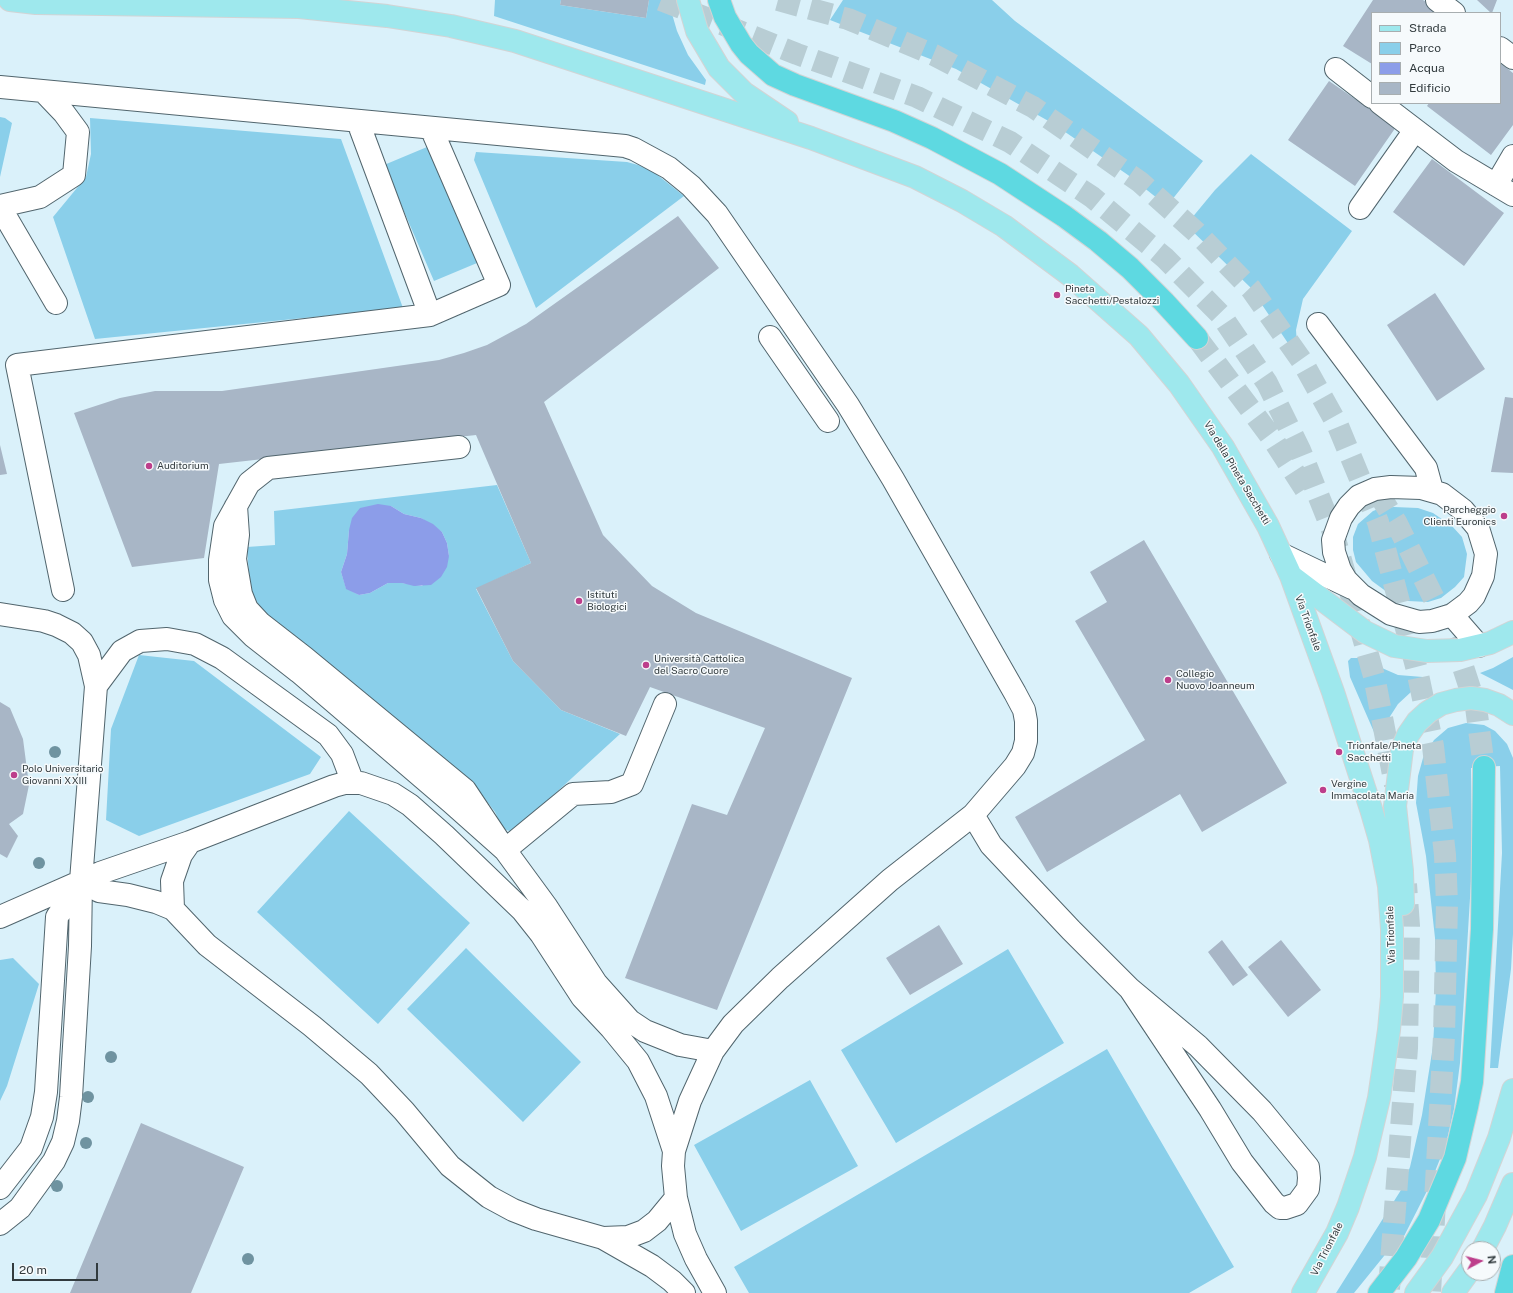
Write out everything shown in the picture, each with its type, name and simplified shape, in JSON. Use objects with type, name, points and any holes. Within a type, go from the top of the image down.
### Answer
[{"type":"highway","points":[[718,0],[728,22],[741,44],[749,54],[773,75],[795,85],[894,121],[938,141],[1000,174],[1064,216],[1098,241],[1130,268],[1197,338]]},
{"type":"highway","points":[[1379,1293],[1406,1258],[1429,1220],[1455,1158],[1467,1108],[1472,1082],[1482,929],[1484,767]]},
{"type":"highway","points":[[1506,1293],[1513,1266]]},
{"type":"main road","points":[[10,0],[36,3],[299,7],[387,16],[451,26],[515,41],[811,138]]},
{"type":"main road","points":[[688,0],[697,31],[711,57],[728,78],[759,104],[811,138]]},
{"type":"main road","name":"Via della Pineta Sacchetti","points":[[811,138],[915,177],[986,215],[1065,271],[1116,314],[1160,360],[1200,411],[1224,446],[1250,492],[1291,576],[1365,632],[1394,646],[1427,651],[1460,650],[1479,646],[1513,632]]},
{"type":"main road","name":"Via Trionfale","points":[[1291,576],[1333,692],[1380,840],[1389,886],[1392,929],[1392,997],[1380,1090],[1365,1157],[1337,1233],[1303,1293]]},
{"type":"main road","points":[[1392,997],[1399,966],[1403,903],[1402,871],[1396,810],[1396,790],[1402,749],[1417,722],[1428,712],[1441,704],[1471,698],[1485,700],[1499,705],[1513,714]]},
{"type":"main road","points":[[1416,1293],[1442,1257],[1476,1195],[1499,1138],[1513,1090]]},
{"type":"main road","points":[[1487,1241],[1513,1184]]},
{"type":"main road","points":[[1453,1293],[1462,1281]]},
{"type":"street","points":[[1437,0],[1453,12]]},
{"type":"street","points":[[1501,49],[1513,58]]},
{"type":"street","points":[[1336,69],[1371,96]]},
{"type":"street","points":[[0,87],[625,146],[669,168],[691,186],[717,214],[848,405],[893,479],[1024,710],[1027,729],[1023,753],[1007,776],[973,815],[890,880],[770,988],[733,1024],[713,1051],[690,1101],[674,1151]]},
{"type":"street","points":[[44,92],[64,113],[78,132],[74,175],[40,197],[0,207],[56,303]]},
{"type":"street","points":[[1390,106],[1415,130],[1456,161],[1504,190],[1513,156]]},
{"type":"street","points":[[358,122],[430,315]]},
{"type":"street","points":[[63,590],[17,365],[430,315],[499,285],[431,128]]},
{"type":"street","points":[[1360,208],[1415,130]]},
{"type":"street","points":[[1318,324],[1426,468],[1432,490]]},
{"type":"street","points":[[770,337],[828,422]]},
{"type":"street","points":[[458,447],[268,468],[249,483],[225,526],[220,560],[222,587],[225,600],[233,616],[253,636],[299,672],[505,850],[546,906],[596,983],[630,1021],[645,1031],[680,1045],[713,1051]]},
{"type":"street","points":[[1281,554],[1354,589],[1391,614],[1410,620],[1432,621],[1452,615],[1468,603],[1477,590],[1486,566],[1486,554],[1483,540],[1471,518],[1450,498],[1432,490],[1403,487],[1375,489],[1359,496],[1349,506],[1337,524],[1333,540],[1340,570],[1354,589]]},
{"type":"street","points":[[0,614],[44,621],[72,633],[82,642],[89,656],[96,686],[82,881],[80,946],[71,1097],[68,1121],[63,1142],[50,1166],[20,1208],[0,1224]]},
{"type":"street","points":[[1452,615],[1479,646]]},
{"type":"street","points":[[96,686],[122,651],[140,641],[167,639],[195,644],[222,658],[328,735],[342,754],[353,783]]},
{"type":"street","points":[[505,850],[573,794],[610,792],[632,784],[665,704]]},
{"type":"street","points":[[0,917],[82,881],[190,842],[327,788],[353,783],[380,789],[410,805],[488,876],[522,910],[552,949],[582,997],[638,1061],[652,1088],[674,1151],[676,1198],[690,1246],[715,1293]]},
{"type":"street","points":[[973,815],[991,845],[1071,930],[1130,989],[1198,1046],[1223,1070],[1262,1110],[1304,1160],[1308,1167],[1310,1182],[1306,1193],[1297,1204],[1285,1208],[1280,1208],[1274,1204],[1242,1162],[1213,1114],[1130,989]]},
{"type":"street","points":[[173,909],[172,881],[181,855],[190,842]]},
{"type":"street","points":[[82,881],[99,891],[128,895],[156,902],[173,909],[207,944],[312,1026],[369,1074],[404,1111],[450,1166],[476,1188],[507,1207],[536,1219],[603,1238],[652,1266],[672,1281],[684,1293]]},
{"type":"street","points":[[0,1188],[31,1148],[42,1117],[46,1092],[57,917],[82,881]]},
{"type":"street","points":[[630,1021],[630,1051]]},
{"type":"street","points":[[603,1238],[628,1237],[644,1231],[658,1221],[676,1198]]},
{"type":"green space","points":[[495,0],[561,0],[560,5],[646,18],[649,0],[668,0],[677,31],[688,55],[706,80],[705,85],[494,16]]},
{"type":"green space","points":[[843,0],[992,0],[1015,21],[1203,161],[1167,206],[1128,175],[1052,123],[956,69],[830,20]]},
{"type":"green space","points":[[0,117],[5,118],[12,123],[0,177]]},
{"type":"green space","points":[[90,118],[341,139],[403,308],[95,339],[53,217],[86,177],[91,154]]},
{"type":"green space","points":[[427,147],[477,263],[434,281],[384,165]]},
{"type":"green space","points":[[476,152],[627,162],[638,165],[655,173],[684,196],[536,308],[474,160]]},
{"type":"green space","points":[[1251,154],[1352,231],[1303,299],[1296,330],[1298,358],[1250,287],[1186,225],[1215,190]]},
{"type":"green space","points":[[497,485],[531,563],[476,589],[513,661],[561,710],[620,734],[513,832],[503,829],[495,812],[472,782],[264,614],[250,590],[247,547],[275,545],[274,511]],"holes":[[[391,506],[404,514],[421,518],[442,532],[447,543],[449,556],[422,586],[402,583],[388,583],[370,593],[359,595],[346,588],[341,572],[347,554],[349,530]]]},
{"type":"green space","points":[[1381,508],[1418,508],[1433,513],[1452,526],[1462,537],[1467,554],[1464,577],[1455,587],[1441,598],[1428,602],[1408,601],[1387,592],[1372,581],[1356,562],[1353,550],[1353,537],[1358,524],[1373,511]]},
{"type":"green space","points":[[139,655],[194,661],[321,757],[310,774],[139,836],[106,820],[111,729]]},
{"type":"green space","points":[[1513,657],[1513,690],[1480,673],[1493,668]]},
{"type":"green space","points":[[1351,658],[1359,658],[1398,675],[1423,677],[1424,680],[1398,704],[1389,718],[1374,732],[1350,677],[1348,661]]},
{"type":"green space","points":[[1466,723],[1484,725],[1495,731],[1507,744],[1513,758],[1513,934],[1511,969],[1498,1068],[1490,1068],[1502,853],[1500,766],[1471,768],[1472,865],[1460,1063],[1454,1109],[1446,1144],[1428,1189],[1399,1246],[1393,1241],[1384,1256],[1354,1293],[1336,1293],[1401,1190],[1410,1167],[1422,1115],[1433,1046],[1436,990],[1435,938],[1426,856],[1416,803],[1418,776],[1423,758],[1434,740],[1448,728]]},
{"type":"green space","points":[[349,811],[470,923],[378,1024],[257,912]]},
{"type":"green space","points":[[466,948],[581,1062],[523,1122],[407,1009]]},
{"type":"green space","points":[[1008,949],[1064,1043],[896,1143],[841,1050]]},
{"type":"green space","points":[[13,958],[39,984],[7,1086],[0,1101],[0,960]]},
{"type":"green space","points":[[1107,1049],[1234,1267],[1189,1293],[749,1293],[734,1267]]},
{"type":"green space","points":[[810,1080],[858,1166],[741,1231],[694,1145]]},
{"type":"water","points":[[378,504],[391,506],[404,514],[421,518],[433,524],[442,532],[447,543],[449,556],[447,567],[441,577],[431,585],[414,586],[402,583],[388,583],[370,593],[359,595],[346,589],[341,572],[347,554],[349,530],[352,518],[360,508]]},
{"type":"building","points":[[561,0],[649,0],[646,18],[560,5]]},
{"type":"building","points":[[1373,0],[1423,0],[1439,10],[1438,12],[1371,12],[1371,63],[1343,46]]},
{"type":"building","points":[[1477,0],[1497,0],[1492,12],[1490,12]]},
{"type":"building","points":[[1501,64],[1513,73],[1513,125],[1491,155],[1427,106],[1428,104],[1501,104]]},
{"type":"building","points":[[1329,81],[1396,127],[1355,186],[1288,140]]},
{"type":"building","points":[[1432,159],[1504,213],[1464,266],[1393,212]]},
{"type":"building","name":"Istituti Biologici","points":[[678,216],[719,268],[544,402],[603,535],[652,586],[696,613],[852,678],[717,1010],[625,978],[692,804],[727,815],[765,728],[650,687],[626,736],[561,710],[513,661],[476,588],[531,563],[476,435],[219,464],[204,558],[132,567],[74,413],[120,398],[155,391],[222,391],[439,360],[464,353],[487,345],[526,324]]},
{"type":"building","points":[[1435,293],[1485,369],[1437,401],[1387,325]]},
{"type":"building","points":[[1505,397],[1513,398],[1513,473],[1491,472]]},
{"type":"building","points":[[0,445],[7,474],[0,475]]},
{"type":"building","name":"Collegio Nuovo Joanneum","points":[[1144,540],[1287,783],[1202,832],[1180,794],[1047,872],[1015,817],[1145,740],[1075,621],[1107,602],[1090,572]]},
{"type":"building","name":"Polo Universitario Giovanni XXIII","points":[[0,702],[10,708],[23,739],[29,785],[23,814],[9,824],[18,836],[7,858],[0,854]]},
{"type":"building","points":[[939,925],[963,964],[910,995],[886,958]]},
{"type":"building","points":[[1222,940],[1248,975],[1233,986],[1208,952]]},
{"type":"building","points":[[1281,940],[1321,990],[1288,1017],[1248,967]]},
{"type":"building","points":[[141,1123],[244,1167],[191,1293],[70,1293]]},
{"type":"tunnel","points":[[661,0],[797,54],[917,97],[1010,142],[1092,197],[1165,258],[1221,315],[1267,383],[1300,450],[1333,532],[1374,676],[1395,785]]},
{"type":"tunnel","points":[[778,0],[848,19],[934,55],[1033,107],[1140,182],[1196,232],[1251,289],[1302,361],[1338,426],[1378,522],[1417,670],[1433,746],[1445,855],[1447,903],[1444,1036],[1430,1293]]},
{"type":"tunnel","points":[[1197,338],[1272,438],[1305,489]]},
{"type":"tunnel","points":[[1377,491],[1396,522],[1454,639],[1476,707],[1484,767]]},
{"type":"tunnel","points":[[1389,1289],[1407,1048],[1409,926],[1406,884]]},
{"type":"place","name":"Pineta Sacchetti/Pestalozzi","points":[[1057,295]]},
{"type":"place","name":"Auditorium","points":[[149,466]]},
{"type":"place","name":"Parcheggio Clienti Euronics","points":[[1504,516]]},
{"type":"place","name":"Istituti Biologici","points":[[579,601]]},
{"type":"place","name":"Università Cattolica del Sacro Cuore","points":[[646,665]]},
{"type":"place","name":"Collegio Nuovo Joanneum","points":[[1168,680]]},
{"type":"place","name":"Trionfale/Pineta Sacchetti","points":[[1339,752]]},
{"type":"place","name":"Polo Universitario Giovanni XXIII","points":[[14,775]]},
{"type":"place","name":"Vergine Immacolata Maria","points":[[1323,790]]}]
